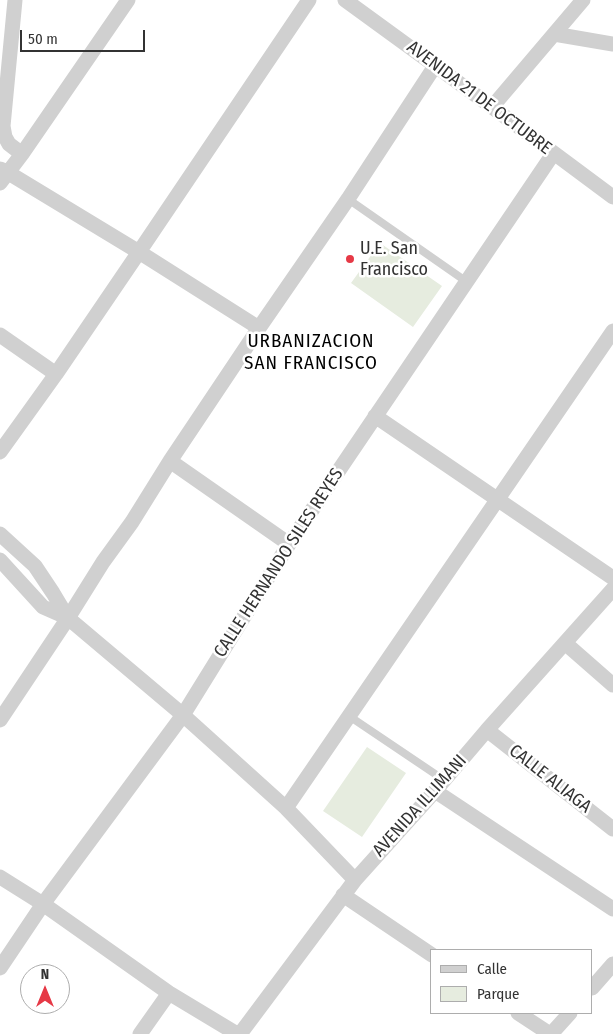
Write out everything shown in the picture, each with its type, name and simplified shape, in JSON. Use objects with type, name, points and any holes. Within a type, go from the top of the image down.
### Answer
[{"type":"street","points":[[15,0],[5,38],[4,132],[9,144],[22,154]]},
{"type":"street","points":[[128,0],[22,154],[2,175],[140,252],[259,328]]},
{"type":"street","points":[[0,452],[140,252],[309,0]]},
{"type":"street","name":"AVENIDA 21 DE OCTUBRE","points":[[345,0],[613,197]]},
{"type":"street","points":[[492,107],[583,0]]},
{"type":"street","points":[[554,34],[613,44]]},
{"type":"street","points":[[0,720],[103,562],[132,522],[170,460],[348,199],[435,66]]},
{"type":"street","name":"CALLE HERNANDO SILES REYES","points":[[0,968],[42,904],[183,715],[289,544],[553,154]]},
{"type":"street","points":[[286,808],[613,332]]},
{"type":"street","points":[[0,335],[56,374]]},
{"type":"street","points":[[375,416],[613,578]]},
{"type":"street","points":[[170,460],[289,544]]},
{"type":"street","points":[[0,534],[35,566],[54,593],[68,618]]},
{"type":"street","points":[[0,560],[43,607],[68,618],[183,715],[286,808],[355,880]]},
{"type":"street","name":"AVENIDA ILLIMANI","points":[[238,1034],[355,880],[613,589]]},
{"type":"street","points":[[565,643],[613,685]]},
{"type":"street","name":"CALLE ALIAGA","points":[[487,730],[613,829]]},
{"type":"street","points":[[440,786],[613,909]]},
{"type":"street","points":[[0,877],[42,904],[169,993],[238,1034]]},
{"type":"street","points":[[343,895],[430,954]]},
{"type":"street","points":[[593,987],[613,964]]},
{"type":"street","points":[[140,1034],[169,993]]},
{"type":"street","points":[[520,1014],[551,1034],[569,1014]]},
{"type":"lane","points":[[348,199],[467,282]]},
{"type":"lane","points":[[349,716],[440,786]]},
{"type":"green space","points":[[380,243],[442,286],[413,327],[351,283]]},
{"type":"green space","points":[[367,747],[406,773],[362,837],[323,811]]},
{"type":"place","name":"U.E. San Francisco","points":[[350,259]]},
{"type":"district","name":"URBANIZACION SAN FRANCISCO","points":[[311,353]]}]
